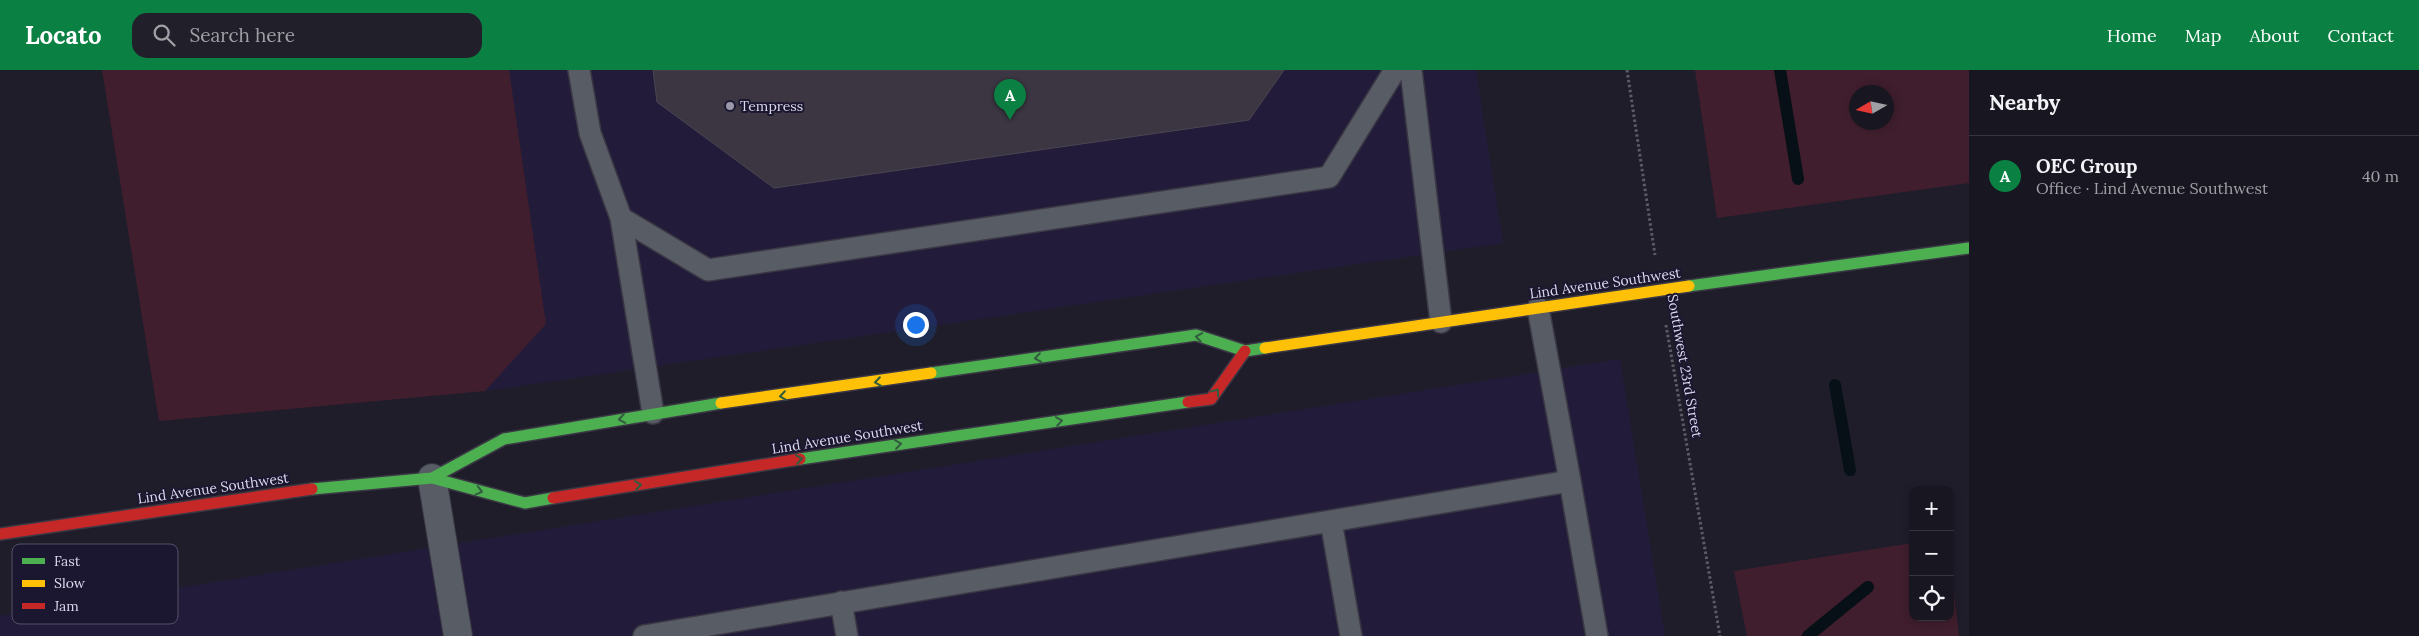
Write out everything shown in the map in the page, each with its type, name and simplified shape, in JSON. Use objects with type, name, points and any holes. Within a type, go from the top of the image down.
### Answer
[{"type":"main road","name":"Lind Avenue Southwest","points":[[432,478],[504,438],[653,414],[1196,335],[1245,351],[1660,290],[1969,248]]},
{"type":"main road","name":"Lind Avenue Southwest","points":[[0,534],[317,488],[432,478],[525,503],[850,451],[1211,399],[1245,351]]},
{"type":"street","points":[[432,478],[458,636]]},
{"type":"lane","points":[[580,70],[590,133],[621,218],[653,414]]},
{"type":"lane","points":[[621,218],[708,270],[1329,177],[1395,70]]},
{"type":"lane","points":[[1410,70],[1441,322]]},
{"type":"lane","points":[[1538,308],[1597,636]]},
{"type":"lane","points":[[644,636],[1570,481]]},
{"type":"lane","points":[[1331,521],[1351,636]]},
{"type":"lane","points":[[841,602],[847,636]]},
{"type":"path","name":"Southwest 23rd Street","points":[[1627,70],[1660,290],[1720,636]]},
{"type":"shaded area","points":[[102,70],[509,70],[546,324],[485,391],[159,421]]},
{"type":"shaded area","points":[[435,70],[1476,70],[1503,243],[485,391]]},
{"type":"shaded area","points":[[1695,70],[1969,70],[1969,183],[1717,218]]},
{"type":"shaded area","points":[[1620,359],[1665,636],[0,636],[0,616],[12,614],[12,624],[178,624],[178,588]]},
{"type":"shaded area","points":[[1909,544],[1909,621],[1954,621],[1954,592],[1959,636],[1747,636],[1734,571]]},
{"type":"building","points":[[653,70],[1284,70],[1249,120],[774,188],[657,102]]},
{"type":"waterway","points":[[1780,70],[1798,179]]},
{"type":"waterway","points":[[1835,385],[1850,470]]},
{"type":"waterway","points":[[1808,636],[1868,587]]},
{"type":"traffic: fast","points":[[1689,286],[1969,248]]},
{"type":"traffic: fast","points":[[931,373],[1196,335],[1245,351],[1265,348]]},
{"type":"traffic: fast","points":[[800,459],[1188,402]]},
{"type":"traffic: fast","points":[[432,478],[504,439],[721,403]]},
{"type":"traffic: fast","points":[[312,489],[432,478],[525,503],[553,498]]},
{"type":"traffic: slow","points":[[1265,348],[1689,286]]},
{"type":"traffic: slow","points":[[721,403],[931,373]]},
{"type":"traffic: jam","points":[[1188,402],[1211,399],[1245,351]]},
{"type":"traffic: jam","points":[[553,498],[800,459]]},
{"type":"traffic: jam","points":[[0,534],[312,489]]},
{"type":"place","name":"Tempress","points":[[730,106]]},
{"type":"place","name":"OEC Group","points":[[1010,120]]}]
